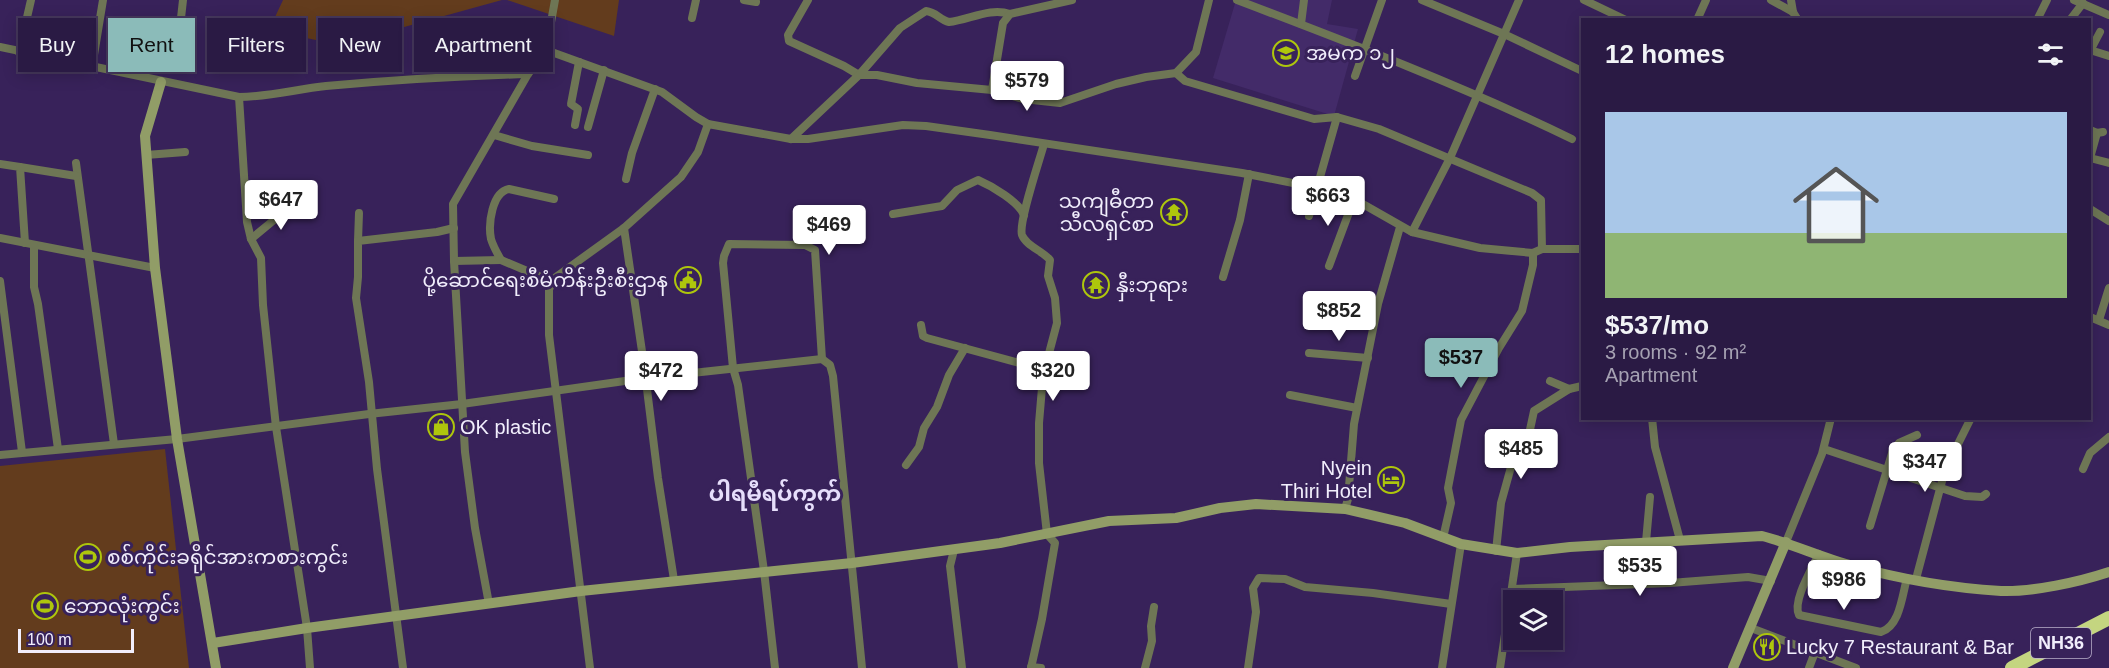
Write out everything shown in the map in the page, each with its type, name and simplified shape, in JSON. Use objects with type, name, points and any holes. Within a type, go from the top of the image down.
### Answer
[{"type":"highway","name":"NH36","points":[[2012,668],[2109,618]]},
{"type":"street","points":[[28,18],[32,0]]},
{"type":"street","points":[[96,43],[103,0]]},
{"type":"street","points":[[181,18],[183,0]]},
{"type":"street","points":[[552,18],[555,0]]},
{"type":"street","points":[[692,18],[696,0]]},
{"type":"street","points":[[744,0],[756,2]]},
{"type":"street","points":[[808,0],[788,35],[789,41],[859,75],[877,75],[917,83],[992,90],[1023,99],[1060,102],[1116,84],[1176,73],[1196,52],[1209,0]]},
{"type":"street","points":[[791,139],[859,75],[900,28],[926,10],[933,12],[943,21],[949,22],[993,11],[1010,14],[1072,0]]},
{"type":"street","points":[[1237,0],[1366,48],[1478,95],[1572,139]]},
{"type":"street","points":[[1300,24],[1304,0]]},
{"type":"street","points":[[1355,76],[1382,0]]},
{"type":"street","points":[[1422,0],[1504,34],[1581,71]]},
{"type":"street","points":[[1412,232],[1450,158],[1519,0]]},
{"type":"street","points":[[1584,0],[1622,18]]},
{"type":"street","points":[[1698,18],[1706,0]]},
{"type":"street","points":[[1771,0],[1796,16]]},
{"type":"street","points":[[1791,0],[1796,16]]},
{"type":"street","points":[[2038,18],[2047,0]]},
{"type":"street","points":[[2074,0],[2109,15]]},
{"type":"street","points":[[2072,18],[2083,3]]},
{"type":"street","points":[[992,90],[1001,31],[1003,23],[1010,14]]},
{"type":"street","points":[[2091,48],[2100,32]]},
{"type":"street","points":[[0,48],[18,52]]},
{"type":"street","points":[[2091,50],[2109,57]]},
{"type":"street","points":[[553,53],[662,92],[708,124],[808,140],[903,125],[926,126],[1249,174],[1318,188],[1354,199],[1412,232],[1480,248],[1533,253],[1542,249],[1581,249]]},
{"type":"street","points":[[575,125],[578,109],[571,104],[579,62]]},
{"type":"street","points":[[96,68],[239,97],[252,97],[296,89],[422,78],[528,74]]},
{"type":"street","points":[[588,127],[604,70]]},
{"type":"street","points":[[1176,73],[1185,81],[1314,119],[1336,117],[1379,129],[1532,193],[1541,200],[1542,249]]},
{"type":"street","points":[[489,604],[475,528],[465,452],[453,204],[528,74]]},
{"type":"street","points":[[161,82],[145,136],[155,268],[177,439],[216,668]]},
{"type":"street","points":[[626,179],[632,153],[655,89]]},
{"type":"street","points":[[239,97],[247,222],[250,239],[261,258],[263,305],[276,427],[307,628],[310,668]]},
{"type":"street","points":[[1309,216],[1336,117]]},
{"type":"street","points":[[590,668],[555,391],[549,335],[549,289],[553,282],[624,228],[681,177],[698,152],[708,124]]},
{"type":"street","points":[[2091,154],[2097,132]]},
{"type":"street","points":[[494,135],[532,146],[588,155]]},
{"type":"street","points":[[1041,668],[1031,667],[1042,619],[1054,543],[1047,534],[1040,463],[1040,399],[1043,376],[1055,334],[1055,298],[1048,276],[1050,260],[1022,235],[1024,217],[1044,144]]},
{"type":"street","points":[[146,155],[185,152]]},
{"type":"street","points":[[2091,158],[2109,162]]},
{"type":"street","points":[[75,163],[114,444]]},
{"type":"street","points":[[0,164],[76,176]]},
{"type":"street","points":[[20,167],[25,243]]},
{"type":"street","points":[[1224,277],[1240,220],[1249,174]]},
{"type":"street","points":[[893,214],[942,206],[957,190],[978,180],[990,185],[1015,204],[1024,212],[1024,217]]},
{"type":"street","points":[[501,260],[491,240],[490,229],[493,209],[500,192],[509,189],[554,199]]},
{"type":"street","points":[[1329,266],[1354,199]]},
{"type":"street","points":[[250,239],[274,220],[302,209]]},
{"type":"street","points":[[2091,209],[2109,221]]},
{"type":"street","points":[[359,213],[356,298],[404,668]]},
{"type":"street","points":[[1345,509],[1357,408],[1378,304],[1400,227]]},
{"type":"street","points":[[358,242],[454,228]]},
{"type":"street","points":[[624,228],[674,580]]},
{"type":"street","points":[[0,238],[155,268]]},
{"type":"street","points":[[775,668],[738,385],[733,368],[723,256],[729,244],[805,246],[815,250],[822,359]]},
{"type":"street","points":[[34,245],[34,294],[38,304],[58,449]]},
{"type":"street","points":[[1443,538],[1451,503],[1448,488],[1461,420],[1499,348],[1522,311],[1533,265],[1533,253]]},
{"type":"street","points":[[454,261],[501,260],[553,282]]},
{"type":"street","points":[[0,281],[22,452]]},
{"type":"street","points":[[2109,288],[2093,319],[2109,325]]},
{"type":"street","points":[[921,325],[923,336],[1038,368],[1043,376]]},
{"type":"street","points":[[906,465],[919,447],[924,428],[937,407],[949,375],[965,348]]},
{"type":"street","points":[[1309,353],[1368,358]]},
{"type":"street","points":[[0,455],[177,439],[462,404],[645,378],[822,359],[830,365],[833,376],[862,668]]},
{"type":"street","points":[[1550,381],[1569,389]]},
{"type":"street","points":[[1496,551],[1501,503],[1511,467],[1525,453],[1534,411],[1569,389],[1581,386]]},
{"type":"street","points":[[1290,395],[1357,408]]},
{"type":"street","points":[[1652,420],[1655,447],[1680,540]]},
{"type":"street","points":[[1733,668],[1804,503],[1824,450],[1831,420]]},
{"type":"street","points":[[1819,554],[1797,600],[1796,609],[1799,615],[1881,632],[1889,630],[1895,621],[1911,579],[1945,470],[1970,420]]},
{"type":"street","points":[[1869,526],[1895,446],[1908,437],[1917,435]]},
{"type":"street","points":[[2083,469],[2090,453],[2109,437]]},
{"type":"street","points":[[1824,450],[1965,496],[1982,497],[1986,494]]},
{"type":"street","points":[[1646,542],[1650,497]]},
{"type":"street","points":[[213,643],[398,615],[581,591],[954,550],[1109,521],[1176,518],[1220,508],[1256,504],[1345,509],[1405,523],[1461,544],[1516,553],[1570,547],[1762,536],[1786,542],[1851,566],[1911,579],[2003,591],[2087,579],[2109,572]]},
{"type":"street","points":[[1442,668],[1461,544]]},
{"type":"street","points":[[954,550],[950,566],[962,668]]},
{"type":"street","points":[[1500,668],[1516,553]]},
{"type":"street","points":[[1512,589],[1670,583],[1748,577],[1771,581]]},
{"type":"street","points":[[1248,668],[1256,612],[1253,588],[1259,578],[1285,579],[1305,587],[1373,593],[1450,604]]},
{"type":"street","points":[[1145,668],[1152,641],[1151,626],[1154,607]]},
{"type":"street","points":[[1751,628],[1856,668]]},
{"type":"street","points":[[1809,668],[1815,652]]},
{"type":"shaded area","points":[[283,0],[502,0],[437,18],[414,18],[414,24],[402,28],[402,18],[318,18],[318,40],[306,38],[306,18],[275,18]]},
{"type":"shaded area","points":[[507,0],[619,0],[614,36]]},
{"type":"shaded area","name":"အမက ၁၂","points":[[1236,0],[1332,0],[1327,24],[1358,29],[1334,116],[1213,78]]},
{"type":"shaded area","name":"စစ်ကိုင်းခရိုင်အားကစားကွင်း","points":[[165,449],[189,668],[0,668],[0,466]]},
{"type":"place","name":"အမက ၁၂","points":[[1286,53]]},
{"type":"place","name":"သကျဓီတာ သီလရှင်စာ","points":[[1174,212]]},
{"type":"place","name":"ပို့ဆောင်ရေးစီမံကိန်းဦးစီးဌာန","points":[[688,280]]},
{"type":"place","name":"နှီးဘုရား","points":[[1096,285]]},
{"type":"place","name":"OK plastic","points":[[441,427]]},
{"type":"place","name":"Nyein Thiri Hotel","points":[[1391,480]]},
{"type":"place","name":"စစ်ကိုင်းခရိုင်အားကစားကွင်း","points":[[88,557]]},
{"type":"place","name":"ဘောလုံးကွင်း","points":[[45,606]]},
{"type":"place","name":"Lucky 7 Restaurant & Bar","points":[[1767,647]]},
{"type":"district","name":"ပါရမီရပ်ကွက်","points":[[775,493]]}]
